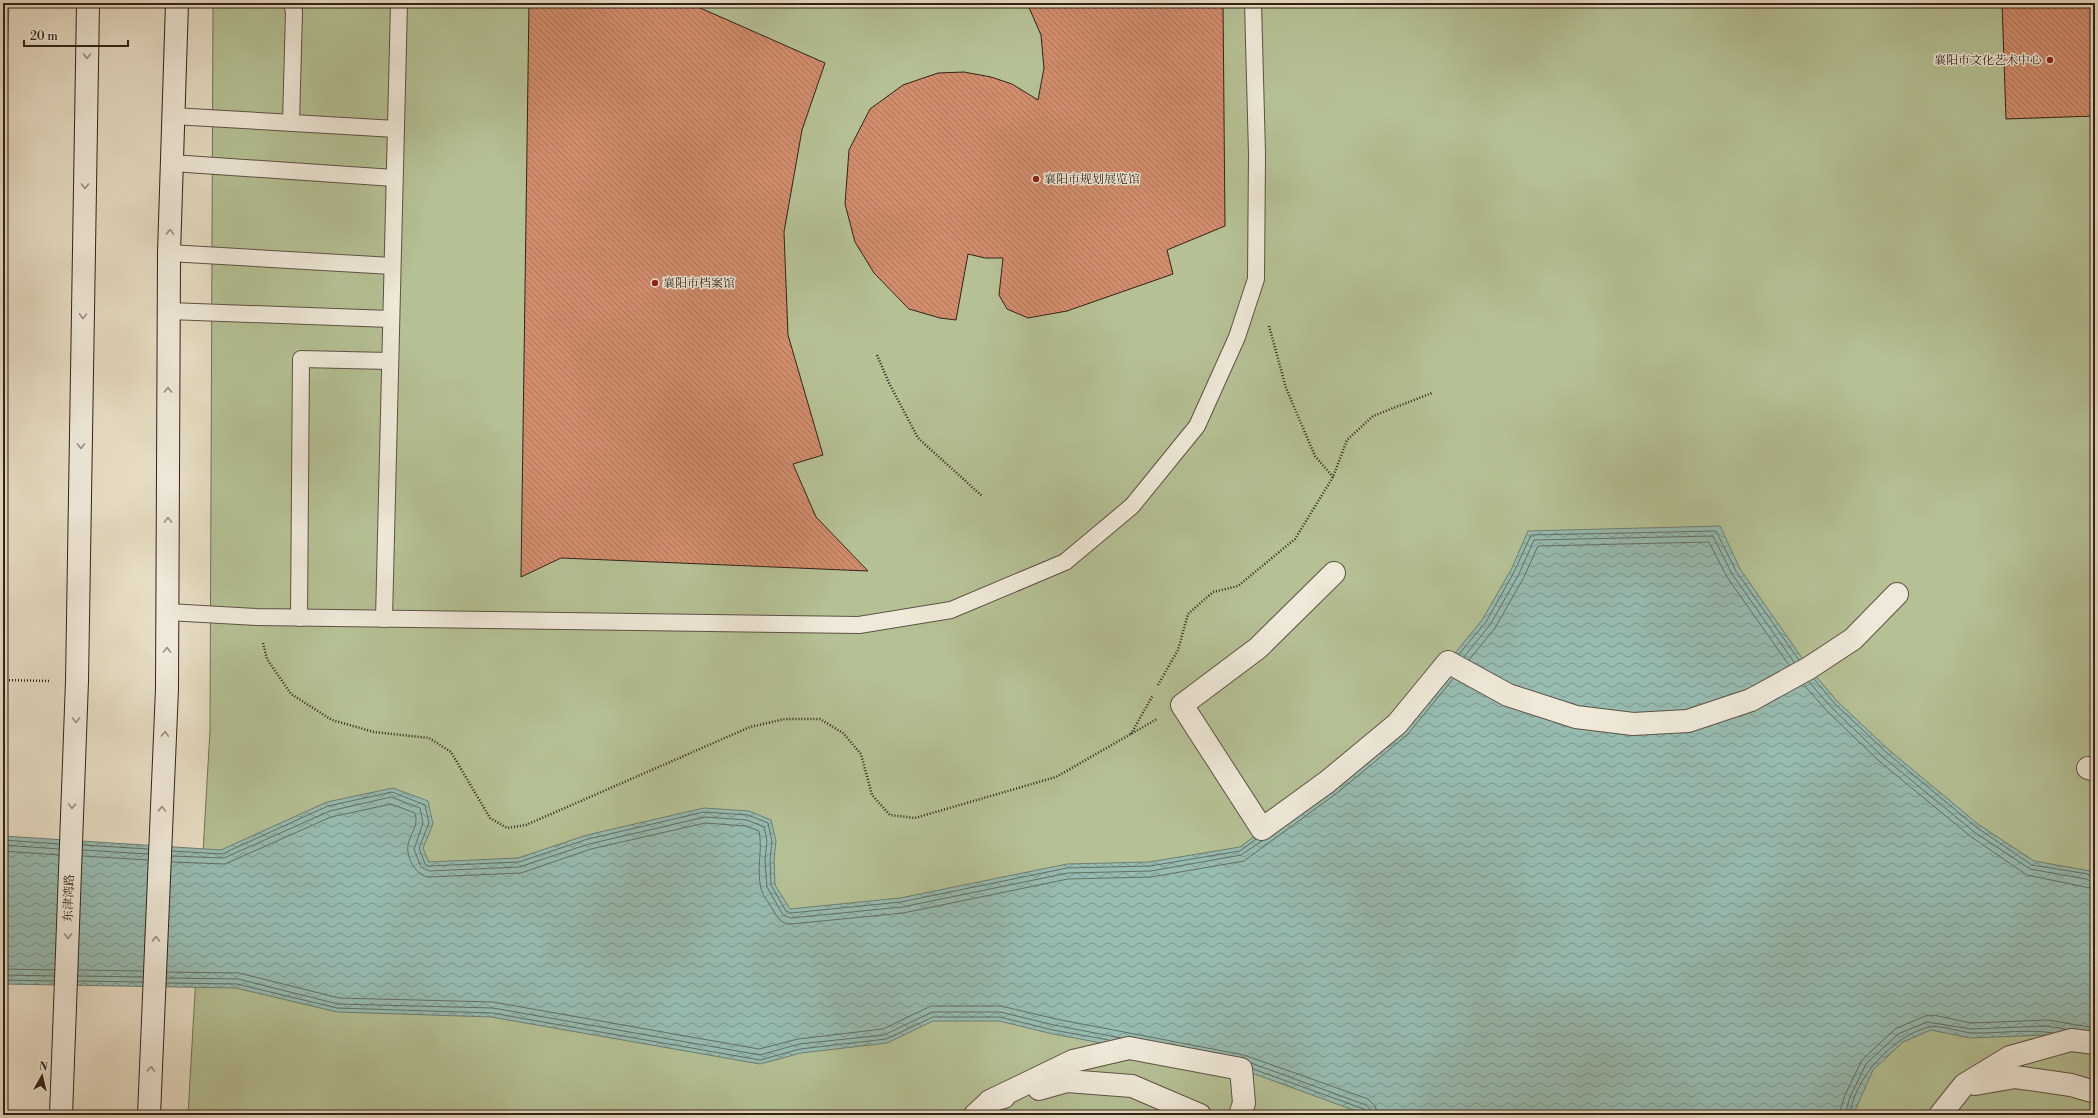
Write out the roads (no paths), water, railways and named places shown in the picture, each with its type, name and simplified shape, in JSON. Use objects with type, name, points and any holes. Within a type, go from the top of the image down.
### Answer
[{"type":"main road","name":"东津湾路","points":[[61,1110],[77,681],[88,3]]},
{"type":"main road","points":[[150,1112],[168,612],[169,253],[177,3]]},
{"type":"main road","points":[[1334,573],[1258,648],[1182,705],[1262,829],[1328,782],[1397,724],[1448,662],[1508,695],[1576,717],[1633,724],[1688,721],[1751,700],[1810,668],[1853,639],[1897,594]]},
{"type":"main road","points":[[1940,1115],[1964,1085],[2010,1057],[2071,1040],[2095,1043]]},
{"type":"main road","points":[[982,1108],[1073,1061],[1129,1048],[1240,1069],[1244,1103],[1240,1115]]},
{"type":"main road","points":[[1964,1085],[2015,1078],[2071,1086],[2095,1092]]},
{"type":"main road","points":[[982,1108],[1067,1081],[1132,1086],[1200,1115]]},
{"type":"lane","points":[[291,123],[294,12],[292,3]]},
{"type":"lane","points":[[384,619],[390,319],[399,3]]},
{"type":"lane","points":[[168,612],[299,618],[859,624],[951,610],[1066,562],[1132,506],[1197,426],[1237,337],[1256,279],[1257,154],[1253,3]]},
{"type":"lane","points":[[173,116],[396,130]]},
{"type":"lane","points":[[172,162],[394,178]]},
{"type":"lane","points":[[169,253],[392,266]]},
{"type":"lane","points":[[169,311],[390,319]]},
{"type":"lane","points":[[299,618],[301,359],[389,361]]},
{"type":"water","points":[[1720,526],[1740,569],[1809,668],[1837,701],[1889,750],[1978,824],[2034,861],[2090,871],[2095,875],[2095,1043],[2046,1035],[1970,1038],[1931,1030],[1903,1042],[1873,1070],[1853,1115],[1367,1115],[1241,1069],[1053,1034],[999,1021],[933,1021],[887,1043],[801,1053],[760,1064],[491,1017],[337,1012],[236,988],[3,984],[3,836],[221,850],[327,802],[393,788],[428,801],[433,824],[423,848],[429,862],[518,858],[587,835],[704,808],[749,811],[771,820],[776,841],[774,860],[775,885],[790,909],[900,898],[1067,864],[1149,862],[1240,847],[1327,782],[1448,662],[1482,620],[1511,570],[1528,531]]},
{"type":"place","name":"襄阳市文化艺术中心","points":[[2050,60]]},
{"type":"place","name":"襄阳市规划展览馆","points":[[1036,179]]},
{"type":"place","name":"襄阳市档案馆","points":[[655,283]]}]
